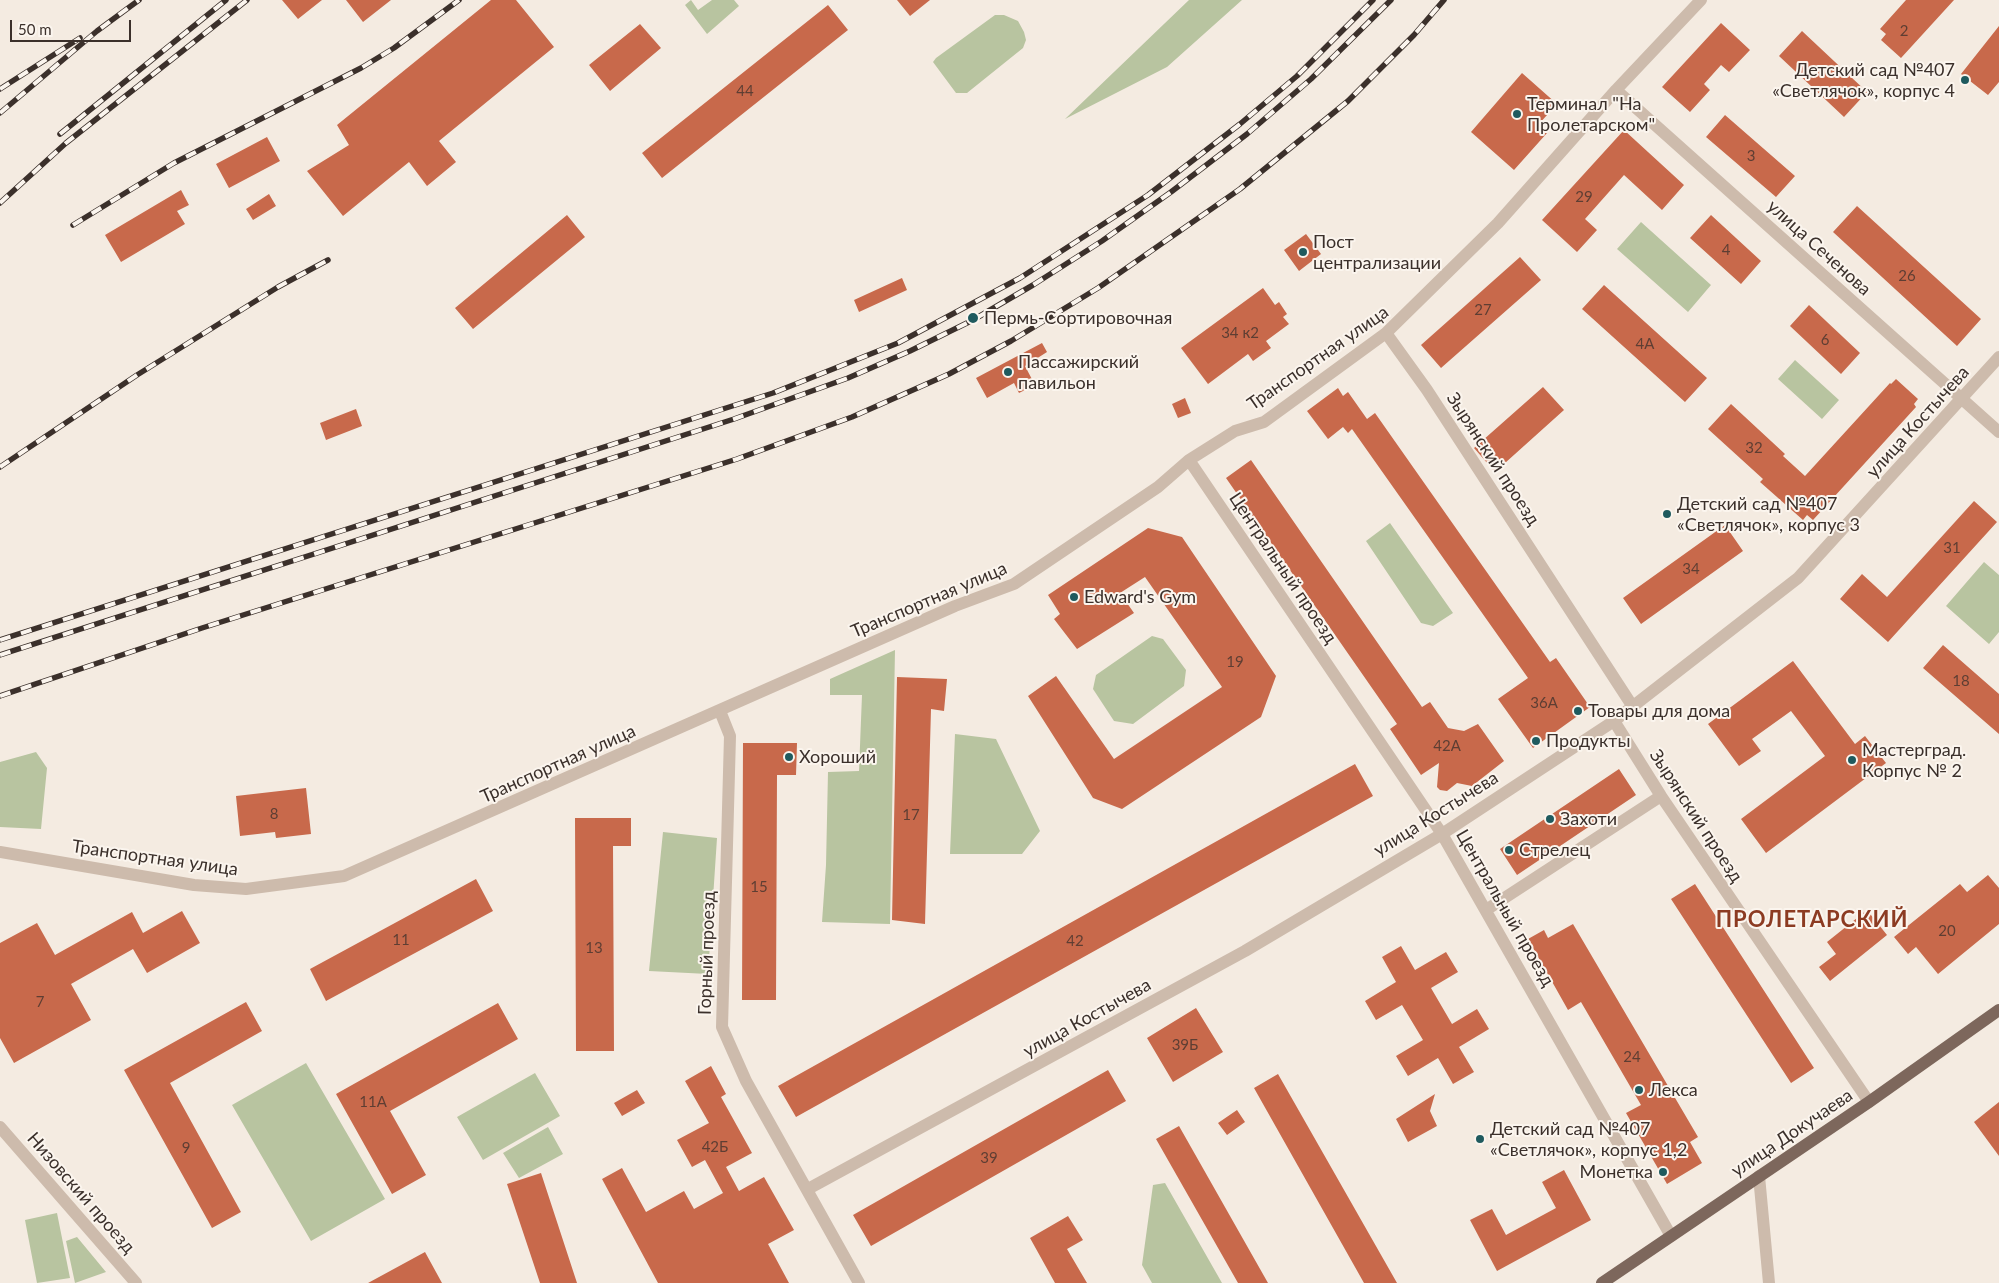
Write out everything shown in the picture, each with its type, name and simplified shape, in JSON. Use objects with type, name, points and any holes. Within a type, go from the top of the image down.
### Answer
[{"type":"main road","name":"улица Докучаева","points":[[1602,1283],[1869,1102],[1999,1010]]},
{"type":"street","name":"Транспортная улица","points":[[0,852],[194,885],[246,889],[344,876],[955,606],[1014,584],[1158,487],[1188,460],[1235,431],[1264,422],[1386,334],[1498,223],[1616,90],[1702,0]]},
{"type":"street","name":"улица Сеченова","points":[[1616,90],[1999,432]]},
{"type":"street","name":"Зырянский проезд","points":[[1386,334],[1427,390],[1633,707]]},
{"type":"street","name":"улица Костычева","points":[[808,1189],[1236,956],[1442,834],[1614,721],[1798,578],[1999,357]]},
{"type":"street","name":"Центральный проезд","points":[[1188,460],[1442,834],[1671,1236]]},
{"type":"street","name":"Горный проезд","points":[[720,711],[730,736],[722,1027],[746,1081],[860,1283]]},
{"type":"street","name":"Зырянский проезд","points":[[1614,721],[1661,796],[1869,1102]]},
{"type":"street","points":[[1486,910],[1661,796]]},
{"type":"street","name":"Низовский проезд","points":[[0,1127],[136,1283]]},
{"type":"street","points":[[1759,1176],[1769,1283]]},
{"type":"green space","points":[[691,0],[698,10],[712,0],[734,0],[739,6],[707,34],[685,5]]},
{"type":"green space","points":[[1189,0],[1242,0],[1167,67],[1065,119]]},
{"type":"green space","points":[[995,15],[1004,15],[1018,21],[1026,40],[1023,48],[967,93],[956,93],[933,62]]},
{"type":"green space","points":[[1641,222],[1711,285],[1688,312],[1617,249]]},
{"type":"green space","points":[[1795,360],[1839,400],[1822,419],[1778,379]]},
{"type":"green space","points":[[1390,523],[1453,613],[1433,626],[1421,623],[1366,541]]},
{"type":"green space","points":[[1984,562],[1999,575],[1999,632],[1989,644],[1946,606]]},
{"type":"green space","points":[[1152,636],[1163,639],[1186,670],[1184,686],[1133,724],[1114,721],[1093,689],[1096,675]]},
{"type":"green space","points":[[895,650],[890,924],[822,922],[826,865],[828,772],[859,771],[862,695],[830,695],[830,679]]},
{"type":"green space","points":[[955,734],[996,739],[1040,831],[1022,854],[950,854]]},
{"type":"green space","points":[[36,752],[47,768],[41,829],[0,827],[0,762]]},
{"type":"green space","points":[[663,832],[717,838],[708,974],[649,971]]},
{"type":"green space","points":[[306,1063],[385,1199],[311,1241],[232,1105]]},
{"type":"green space","points":[[535,1073],[560,1116],[483,1160],[457,1117]]},
{"type":"green space","points":[[548,1127],[563,1154],[519,1178],[503,1153]]},
{"type":"green space","points":[[1165,1183],[1222,1283],[1152,1283],[1142,1265],[1153,1185]]},
{"type":"green space","points":[[57,1213],[70,1278],[37,1283],[25,1220]]},
{"type":"green space","points":[[77,1237],[106,1272],[75,1283],[66,1241]]},
{"type":"building","points":[[282,0],[322,0],[298,19]]},
{"type":"building","points":[[346,0],[391,0],[363,22]]},
{"type":"building","points":[[491,0],[516,0],[554,47],[439,141],[456,162],[427,186],[409,162],[343,216],[307,171],[349,145],[337,125]]},
{"type":"building","points":[[897,0],[930,0],[910,16]]},
{"type":"building","points":[[1906,0],[1954,0],[1901,58],[1881,40],[1886,34],[1880,29]]},
{"type":"building","points":[[828,5],[848,30],[662,178],[642,153]]},
{"type":"building","points":[[1721,23],[1750,50],[1729,72],[1721,65],[1704,84],[1710,90],[1690,112],[1662,87]]},
{"type":"building","points":[[640,24],[661,48],[610,91],[589,65]]},
{"type":"building","points":[[1999,26],[1999,82],[1988,95],[1961,74]]},
{"type":"building","points":[[1802,31],[1867,92],[1844,117],[1779,56]]},
{"type":"building","name":"Терминал \"На Пролетарском\"","points":[[1522,73],[1557,104],[1538,125],[1547,133],[1514,170],[1471,132]]},
{"type":"building","points":[[1725,115],[1795,176],[1776,197],[1706,137]]},
{"type":"building","points":[[1624,130],[1684,185],[1662,210],[1624,175],[1585,219],[1597,230],[1577,252],[1542,220]]},
{"type":"building","points":[[267,137],[280,161],[229,188],[216,164]]},
{"type":"building","points":[[181,190],[189,205],[177,211],[185,224],[121,262],[105,235]]},
{"type":"building","points":[[269,194],[276,206],[253,220],[246,209]]},
{"type":"building","points":[[1857,206],[1981,319],[1957,346],[1833,232]]},
{"type":"building","points":[[567,215],[585,237],[473,329],[455,308]]},
{"type":"building","points":[[1711,215],[1761,261],[1741,284],[1690,238]]},
{"type":"building","name":"Пост централизации","points":[[1306,234],[1321,254],[1299,271],[1284,250]]},
{"type":"building","points":[[1520,257],[1541,280],[1441,368],[1421,345]]},
{"type":"building","points":[[902,278],[907,290],[859,312],[854,300]]},
{"type":"building","points":[[1604,285],[1707,378],[1685,402],[1582,309]]},
{"type":"building","points":[[1263,288],[1275,305],[1279,302],[1287,314],[1283,317],[1289,324],[1266,341],[1271,348],[1253,361],[1248,354],[1208,384],[1181,348]]},
{"type":"building","points":[[1809,305],[1860,353],[1841,374],[1790,326]]},
{"type":"building","name":"Пассажирский павильон","points":[[1042,343],[1047,352],[1025,366],[1035,385],[1019,393],[1014,383],[987,398],[976,378]]},
{"type":"building","points":[[1896,379],[1918,399],[1914,404],[1916,407],[1813,520],[1807,515],[1803,520],[1760,482],[1763,479],[1708,429],[1731,404],[1785,454],[1783,456],[1805,476],[1890,383]]},
{"type":"building","points":[[1543,387],[1564,410],[1495,472],[1474,448]]},
{"type":"building","points":[[1338,388],[1343,396],[1348,392],[1367,419],[1375,413],[1550,662],[1556,658],[1590,707],[1533,748],[1498,699],[1528,678],[1352,429],[1348,433],[1343,427],[1328,439],[1307,411]]},
{"type":"building","points":[[1185,398],[1191,413],[1178,418],[1172,404]]},
{"type":"building","points":[[356,409],[362,426],[326,440],[320,423]]},
{"type":"building","points":[[1251,460],[1422,707],[1430,702],[1448,728],[1464,731],[1478,724],[1504,761],[1472,786],[1457,783],[1447,791],[1440,790],[1437,787],[1439,763],[1421,775],[1390,729],[1397,724],[1226,478]]},
{"type":"building","points":[[1974,501],[1997,522],[1888,642],[1840,599],[1862,574],[1887,597]]},
{"type":"building","points":[[1725,525],[1743,551],[1641,624],[1623,598]]},
{"type":"building","points":[[1148,528],[1182,537],[1276,676],[1261,717],[1122,809],[1093,798],[1028,696],[1056,676],[1114,759],[1222,687],[1145,577],[1120,593],[1134,613],[1077,649],[1054,619],[1060,614],[1048,595]]},
{"type":"building","points":[[1943,645],[1999,694],[1999,734],[1923,668]]},
{"type":"building","name":"Мастерград. Корпус № 2","points":[[1793,661],[1855,744],[1865,736],[1886,763],[1766,853],[1741,819],[1825,756],[1791,711],[1752,739],[1761,751],[1739,766],[1708,724]]},
{"type":"building","points":[[897,677],[947,679],[944,711],[931,709],[925,924],[892,920]]},
{"type":"building","points":[[743,743],[797,743],[796,775],[777,775],[776,1000],[742,1000]]},
{"type":"building","points":[[1355,764],[1373,796],[796,1117],[778,1086]]},
{"type":"building","points":[[1619,769],[1636,795],[1517,875],[1500,849]]},
{"type":"building","points":[[306,788],[311,834],[276,838],[275,832],[240,836],[236,796]]},
{"type":"building","points":[[575,818],[631,818],[631,846],[613,846],[614,1051],[576,1051]]},
{"type":"building","points":[[1988,875],[1999,888],[1999,924],[1938,974],[1916,947],[1908,954],[1894,937],[1960,884],[1967,892]]},
{"type":"building","points":[[476,879],[493,911],[326,1001],[310,969]]},
{"type":"building","points":[[1695,884],[1814,1068],[1791,1083],[1671,899]]},
{"type":"building","points":[[1867,910],[1887,935],[1830,981],[1819,967],[1836,954],[1827,942]]},
{"type":"building","points":[[182,911],[200,943],[147,973],[133,949],[71,984],[91,1020],[14,1063],[0,1038],[0,943],[37,923],[55,955],[132,912],[143,933]]},
{"type":"building","points":[[1573,924],[1698,1137],[1690,1142],[1702,1163],[1667,1184],[1626,1113],[1641,1105],[1581,1002],[1568,1010],[1528,939],[1544,930],[1548,938]]},
{"type":"building","points":[[1401,946],[1415,970],[1446,952],[1458,972],[1431,988],[1452,1024],[1477,1009],[1489,1029],[1459,1047],[1474,1072],[1453,1084],[1438,1058],[1408,1076],[1396,1056],[1423,1040],[1402,1005],[1376,1020],[1365,1001],[1396,982],[1382,957]]},
{"type":"building","points":[[246,1002],[262,1031],[170,1083],[241,1212],[212,1228],[124,1070]]},
{"type":"building","points":[[498,1003],[518,1039],[390,1111],[426,1175],[392,1194],[336,1094]]},
{"type":"building","points":[[1196,1008],[1223,1052],[1173,1082],[1147,1038]]},
{"type":"building","points":[[711,1066],[726,1094],[721,1097],[752,1153],[726,1167],[739,1191],[764,1177],[794,1230],[768,1244],[789,1283],[658,1283],[602,1179],[622,1168],[646,1212],[684,1191],[694,1209],[723,1193],[705,1160],[692,1167],[677,1140],[709,1123],[685,1081]]},
{"type":"building","points":[[1108,1070],[1126,1101],[871,1246],[853,1215]]},
{"type":"building","points":[[1278,1074],[1397,1283],[1364,1283],[1254,1088]]},
{"type":"building","points":[[637,1090],[645,1103],[622,1116],[614,1103]]},
{"type":"building","points":[[1435,1094],[1430,1111],[1437,1126],[1408,1142],[1396,1119]]},
{"type":"building","points":[[1999,1102],[1999,1156],[1974,1122]]},
{"type":"building","points":[[1237,1110],[1245,1122],[1227,1135],[1218,1123]]},
{"type":"building","points":[[1179,1126],[1268,1283],[1238,1283],[1156,1139]]},
{"type":"building","points":[[1564,1170],[1591,1220],[1497,1271],[1470,1220],[1492,1209],[1506,1235],[1556,1208],[1542,1182]]},
{"type":"building","points":[[541,1173],[577,1283],[540,1283],[507,1184]]},
{"type":"building","points":[[1068,1216],[1083,1240],[1067,1249],[1087,1283],[1055,1283],[1030,1238]]},
{"type":"building","points":[[425,1252],[442,1283],[368,1283]]},
{"type":"railway","points":[[0,113],[97,31],[139,0]]},
{"type":"railway","points":[[60,134],[226,0]]},
{"type":"railway","points":[[0,203],[66,143],[247,0]]},
{"type":"railway","points":[[73,225],[174,163],[361,68],[394,48],[459,0]]},
{"type":"railway","points":[[0,640],[773,393],[898,343],[1020,278],[1148,195],[1240,124],[1297,76],[1373,0]]},
{"type":"railway","points":[[0,655],[734,419],[848,378],[910,351],[973,320],[1033,285],[1102,241],[1171,192],[1247,134],[1311,79],[1391,0]]},
{"type":"railway","points":[[0,696],[202,628],[737,459],[852,417],[949,374],[1011,341],[1098,288],[1240,189],[1348,101],[1414,35],[1444,0]]},
{"type":"railway","points":[[0,89],[80,38]]},
{"type":"railway","points":[[0,467],[137,375],[278,287],[328,260]]},
{"type":"place","name":"Детский сад №407 «Светлячок», корпус 4","points":[[1965,80]]},
{"type":"place","name":"Терминал \"На Пролетарском\"","points":[[1517,114]]},
{"type":"place","name":"Пост централизации","points":[[1303,252]]},
{"type":"place","name":"Пермь-Сортировочная","points":[[973,318]]},
{"type":"place","name":"Пассажирский павильон","points":[[1008,372]]},
{"type":"place","name":"Детский сад №407 «Светлячок», корпус 3","points":[[1667,514]]},
{"type":"place","name":"Edward's Gym","points":[[1074,597]]},
{"type":"place","name":"Товары для дома","points":[[1578,711]]},
{"type":"place","name":"Продукты","points":[[1536,741]]},
{"type":"place","name":"Хороший","points":[[789,757]]},
{"type":"place","name":"Мастерград. Корпус № 2","points":[[1852,760]]},
{"type":"place","name":"Захоти","points":[[1550,819]]},
{"type":"place","name":"Стрелец","points":[[1509,850]]},
{"type":"place","name":"Лекса","points":[[1639,1090]]},
{"type":"place","name":"Детский сад №407 «Светлячок», корпус 1,2","points":[[1480,1139]]},
{"type":"place","name":"Монетка","points":[[1663,1172]]},
{"type":"district","name":"ПРОЛЕТАРСКИЙ","points":[[1812,920]]}]
